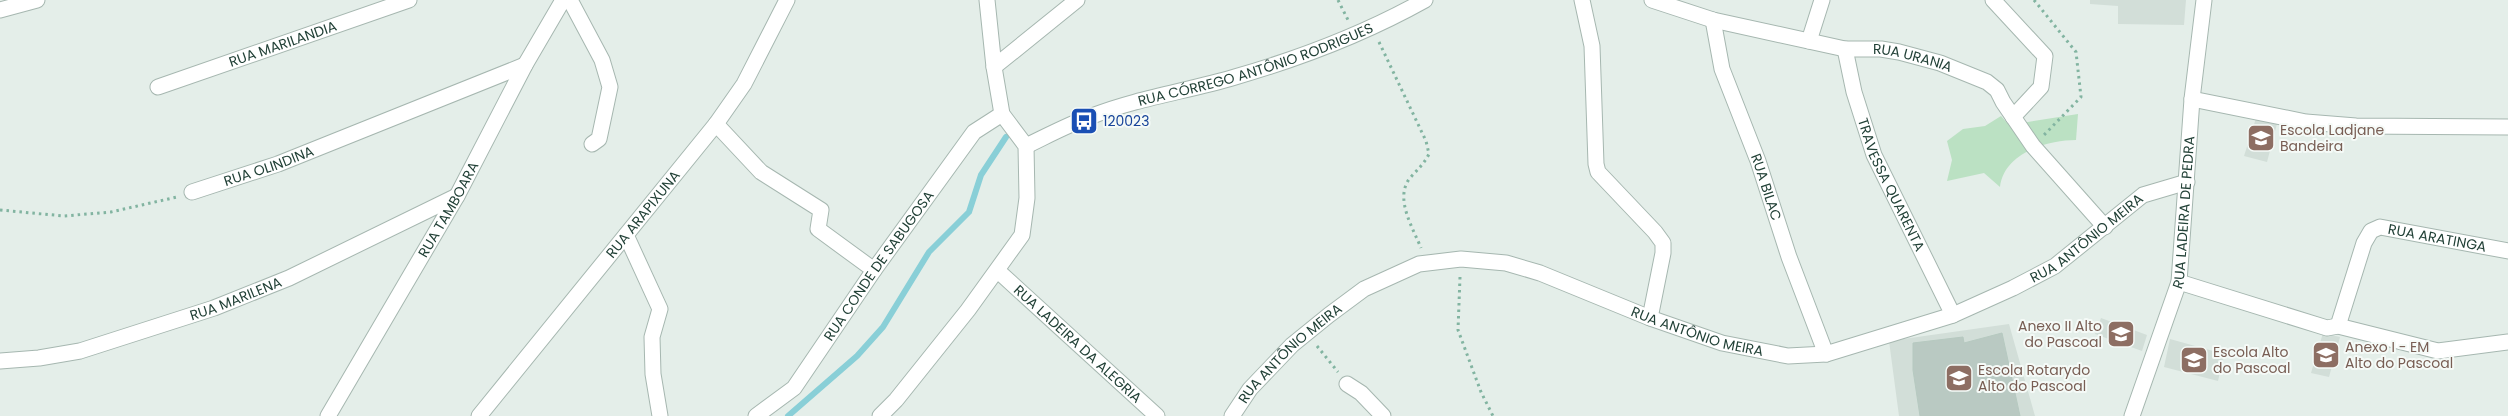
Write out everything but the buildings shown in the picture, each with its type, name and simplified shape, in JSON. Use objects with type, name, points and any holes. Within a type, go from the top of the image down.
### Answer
[{"type":"street","points":[[0,10],[37,0]]},
{"type":"street","name":"RUA MARILANDIA","points":[[158,87],[409,0]]},
{"type":"street","name":"RUA TAMBOARA","points":[[328,416],[457,196],[525,65],[563,0]]},
{"type":"street","points":[[570,0],[602,60],[610,87],[599,139],[592,144]]},
{"type":"street","name":"RUA ARAPIXUNA","points":[[479,416],[716,124],[744,84],[787,0]]},
{"type":"street","points":[[880,416],[896,400],[998,271],[1022,236],[1027,198],[1026,146],[1002,114],[994,67],[987,0]]},
{"type":"street","points":[[994,67],[1077,0]]},
{"type":"street","name":"RUA CÓRREGO ANTÔNIO RODRIGUES","points":[[1026,146],[1092,116],[1201,85],[1234,78],[1322,48],[1425,0]]},
{"type":"street","points":[[1582,0],[1592,46],[1595,155],[1598,172],[1656,232],[1662,243],[1663,253],[1650,318]]},
{"type":"street","name":"RUA URANIA","points":[[1652,0],[1712,20],[1845,49],[1881,49],[1899,52],[1940,63],[1973,75],[1997,90],[2013,118],[2033,146],[2105,227]]},
{"type":"street","points":[[1809,41],[1822,0]]},
{"type":"street","points":[[1993,0],[2045,56],[2041,87],[2013,118]]},
{"type":"street","name":"RUA LADEIRA DE PEDRA","points":[[2132,416],[2179,282],[2192,99],[2204,0]]},
{"type":"street","name":"RUA BILAC","points":[[1712,20],[1722,70],[1758,161],[1789,257],[1826,354]]},
{"type":"street","name":"TRAVESSA QUARENTA","points":[[1845,49],[1854,92],[1874,155],[1953,315]]},
{"type":"street","name":"RUA OLINDINA","points":[[192,192],[278,164],[525,65]]},
{"type":"street","points":[[2192,99],[2306,122],[2356,126],[2508,127]]},
{"type":"street","name":"RUA CONDE DE SABUGOSA","points":[[756,416],[794,388],[874,270],[974,132],[1002,114]]},
{"type":"street","points":[[716,124],[761,172],[821,210],[818,229],[874,270]]},
{"type":"street","name":"RUA ANTÔNIO MEIRA","points":[[1232,416],[1250,389],[1307,334],[1364,289],[1419,264],[1461,259],[1506,264],[1540,273],[1650,318],[1722,343],[1788,356],[1826,354],[1953,315],[2055,266],[2143,195],[2187,182]]},
{"type":"street","name":"RUA MARILENA","points":[[0,361],[39,358],[80,351],[214,308],[298,274],[457,196]]},
{"type":"street","name":"RUA ARATINGA","points":[[2340,323],[2364,243],[2371,231],[2380,227],[2508,251]]},
{"type":"street","points":[[626,235],[660,309],[652,337],[653,374],[660,416]]},
{"type":"street","name":"RUA LADEIRA DA ALEGRIA","points":[[998,271],[1157,416]]},
{"type":"street","points":[[2179,282],[2327,328],[2340,323],[2438,351],[2508,342]]},
{"type":"street","points":[[1347,384],[1362,393],[1383,416]]},
{"type":"path","points":[[1372,26],[1426,141],[1429,154],[1410,179],[1403,199],[1426,263]]},
{"type":"path","points":[[0,210],[64,216],[111,212],[166,200],[192,192]]},
{"type":"path","points":[[1461,259],[1458,330],[1481,392],[1493,416]]},
{"type":"path","points":[[1307,334],[1347,384]]},
{"type":"shaded area","points":[[2090,0],[2186,0],[2184,25],[2118,24],[2118,6],[2090,4]]},
{"type":"shaded area","name":"Escola Ladjane Bandeira","points":[[2257,115],[2278,120],[2267,162],[2244,156]]},
{"type":"shaded area","name":"Anexo II Alto do Pascoal","points":[[2101,318],[2147,335],[2142,351],[2095,334]]},
{"type":"shaded area","name":"Escola Rotarydo Alto do Pascoal","points":[[2009,324],[2035,416],[1899,416],[1889,341]]},
{"type":"shaded area","name":"Anexo I - EM Alto do Pascoal","points":[[2323,333],[2340,337],[2329,377],[2311,373]]},
{"type":"shaded area","name":"Escola Alto do Pascoal","points":[[2170,339],[2224,354],[2218,381],[2164,367]]},
{"type":"green space","points":[[2078,114],[2076,140],[2040,146],[2018,157],[2009,165],[2003,175],[2000,187],[1984,173],[1947,181],[1952,160],[1947,141],[1963,129],[1985,126],[2001,116],[2009,125]]},
{"type":"waterway","points":[[788,416],[857,356],[883,327],[929,252],[969,212],[981,175],[1006,137]]},
{"type":"place","name":"120023","points":[[1084,121]]},
{"type":"place","name":"Escola Ladjane Bandeira","points":[[2261,138]]},
{"type":"place","name":"Anexo II Alto do Pascoal","points":[[2121,334]]},
{"type":"place","name":"Anexo I - EM Alto do Pascoal","points":[[2326,355]]},
{"type":"place","name":"Escola Alto do Pascoal","points":[[2194,360]]},
{"type":"place","name":"Escola Rotarydo Alto do Pascoal","points":[[1959,378]]}]
